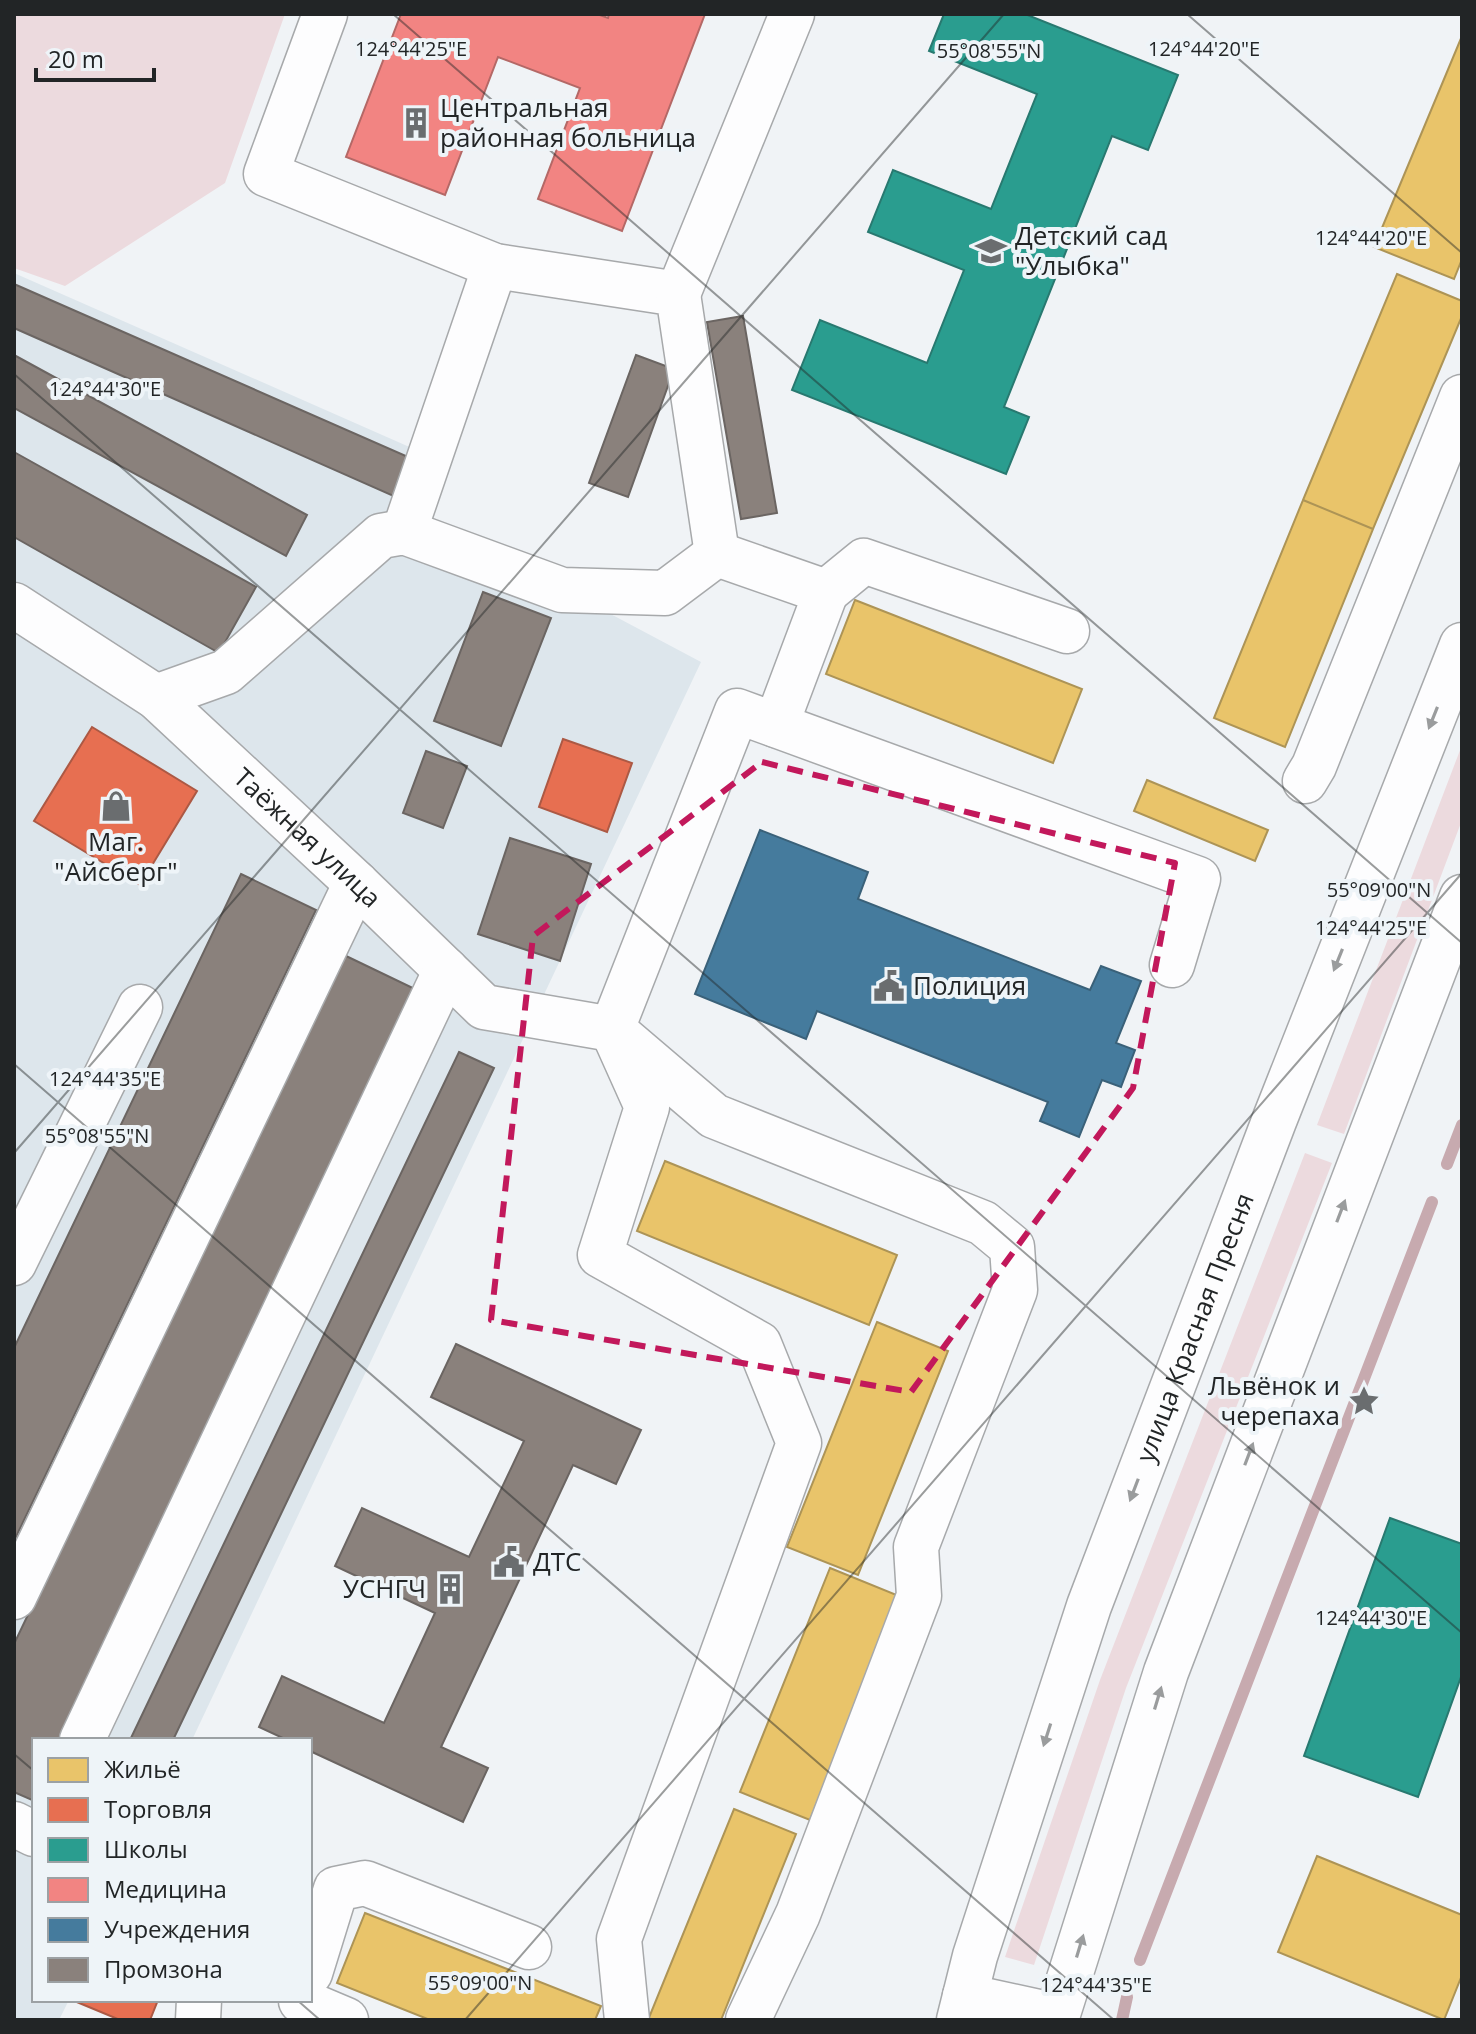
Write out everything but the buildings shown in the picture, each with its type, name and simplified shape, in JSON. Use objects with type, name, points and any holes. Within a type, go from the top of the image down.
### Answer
[{"type":"street","points":[[325,14],[266,174],[495,266],[678,294]]},
{"type":"street","points":[[717,554],[678,294],[792,14]]},
{"type":"street","points":[[404,532],[495,266]]},
{"type":"street","points":[[1305,781],[1320,751],[1462,397]]},
{"type":"street","points":[[156,697],[226,672],[381,536],[404,532],[562,590],[665,593],[717,554]]},
{"type":"street","points":[[717,554],[826,592]]},
{"type":"street","points":[[776,725],[826,592],[864,561],[1067,631]]},
{"type":"street","name":"Таёжная улица","points":[[14,605],[156,697],[484,1007],[612,1029]]},
{"type":"street","name":"улица Красная Пресня","points":[[962,2008],[1089,1606],[1274,1121],[1462,645]]},
{"type":"street","points":[[627,2020],[619,1939],[799,1443],[759,1344],[600,1255],[647,1107],[612,1029],[737,711],[1198,879],[1172,965]]},
{"type":"street","points":[[14,1597],[356,883]]},
{"type":"street","points":[[962,2008],[1056,2018],[1166,1672],[1462,897]]},
{"type":"street","points":[[83,1738],[446,970]]},
{"type":"street","points":[[14,1263],[140,1007]]},
{"type":"street","points":[[612,1029],[714,1116],[983,1223],[1012,1247],[1015,1290],[916,1547],[919,1596],[798,1914],[748,2020]]},
{"type":"street","points":[[14,1824],[32,1833]]},
{"type":"street","points":[[312,1967],[336,1889],[365,1883],[529,1947]]},
{"type":"street","points":[[286,2020],[300,2002]]},
{"type":"street","points":[[306,2002],[346,2020]]},
{"type":"highlighted area","points":[[762,762],[1175,863],[1133,1088],[911,1392],[491,1320],[533,936]]},
{"type":"shaded area","points":[[14,14],[285,14],[225,183],[65,286],[14,268]]},
{"type":"shaded area","points":[[14,273],[439,460],[424,515],[701,662],[193,1738],[32,1738],[32,2002],[68,2002],[59,2020],[14,2020]]},
{"type":"shaded area","points":[[1462,745],[1462,820],[1344,1134],[1317,1125]]},
{"type":"shaded area","points":[[1305,1153],[1332,1163],[1126,1688],[1034,1965],[1005,1957],[1100,1680]]},
{"type":"waterway","points":[[1447,1164],[1462,1125]]},
{"type":"waterway","points":[[1140,1960],[1432,1202]]},
{"type":"waterway","points":[[1122,2020],[1127,1997]]},
{"type":"place","name":"Центральная районная больница","points":[[416,123]]},
{"type":"place","name":"Детский сад \"Улыбка\"","points":[[991,251]]},
{"type":"place","name":"Маг. \"Айсберг\"","points":[[116,806]]},
{"type":"place","name":"Полиция","points":[[889,986]]},
{"type":"place","name":"Львёнок и черепаха","points":[[1364,1401]]},
{"type":"place","name":"ДТС","points":[[509,1562]]},
{"type":"place","name":"УСНГЧ","points":[[450,1589]]}]
